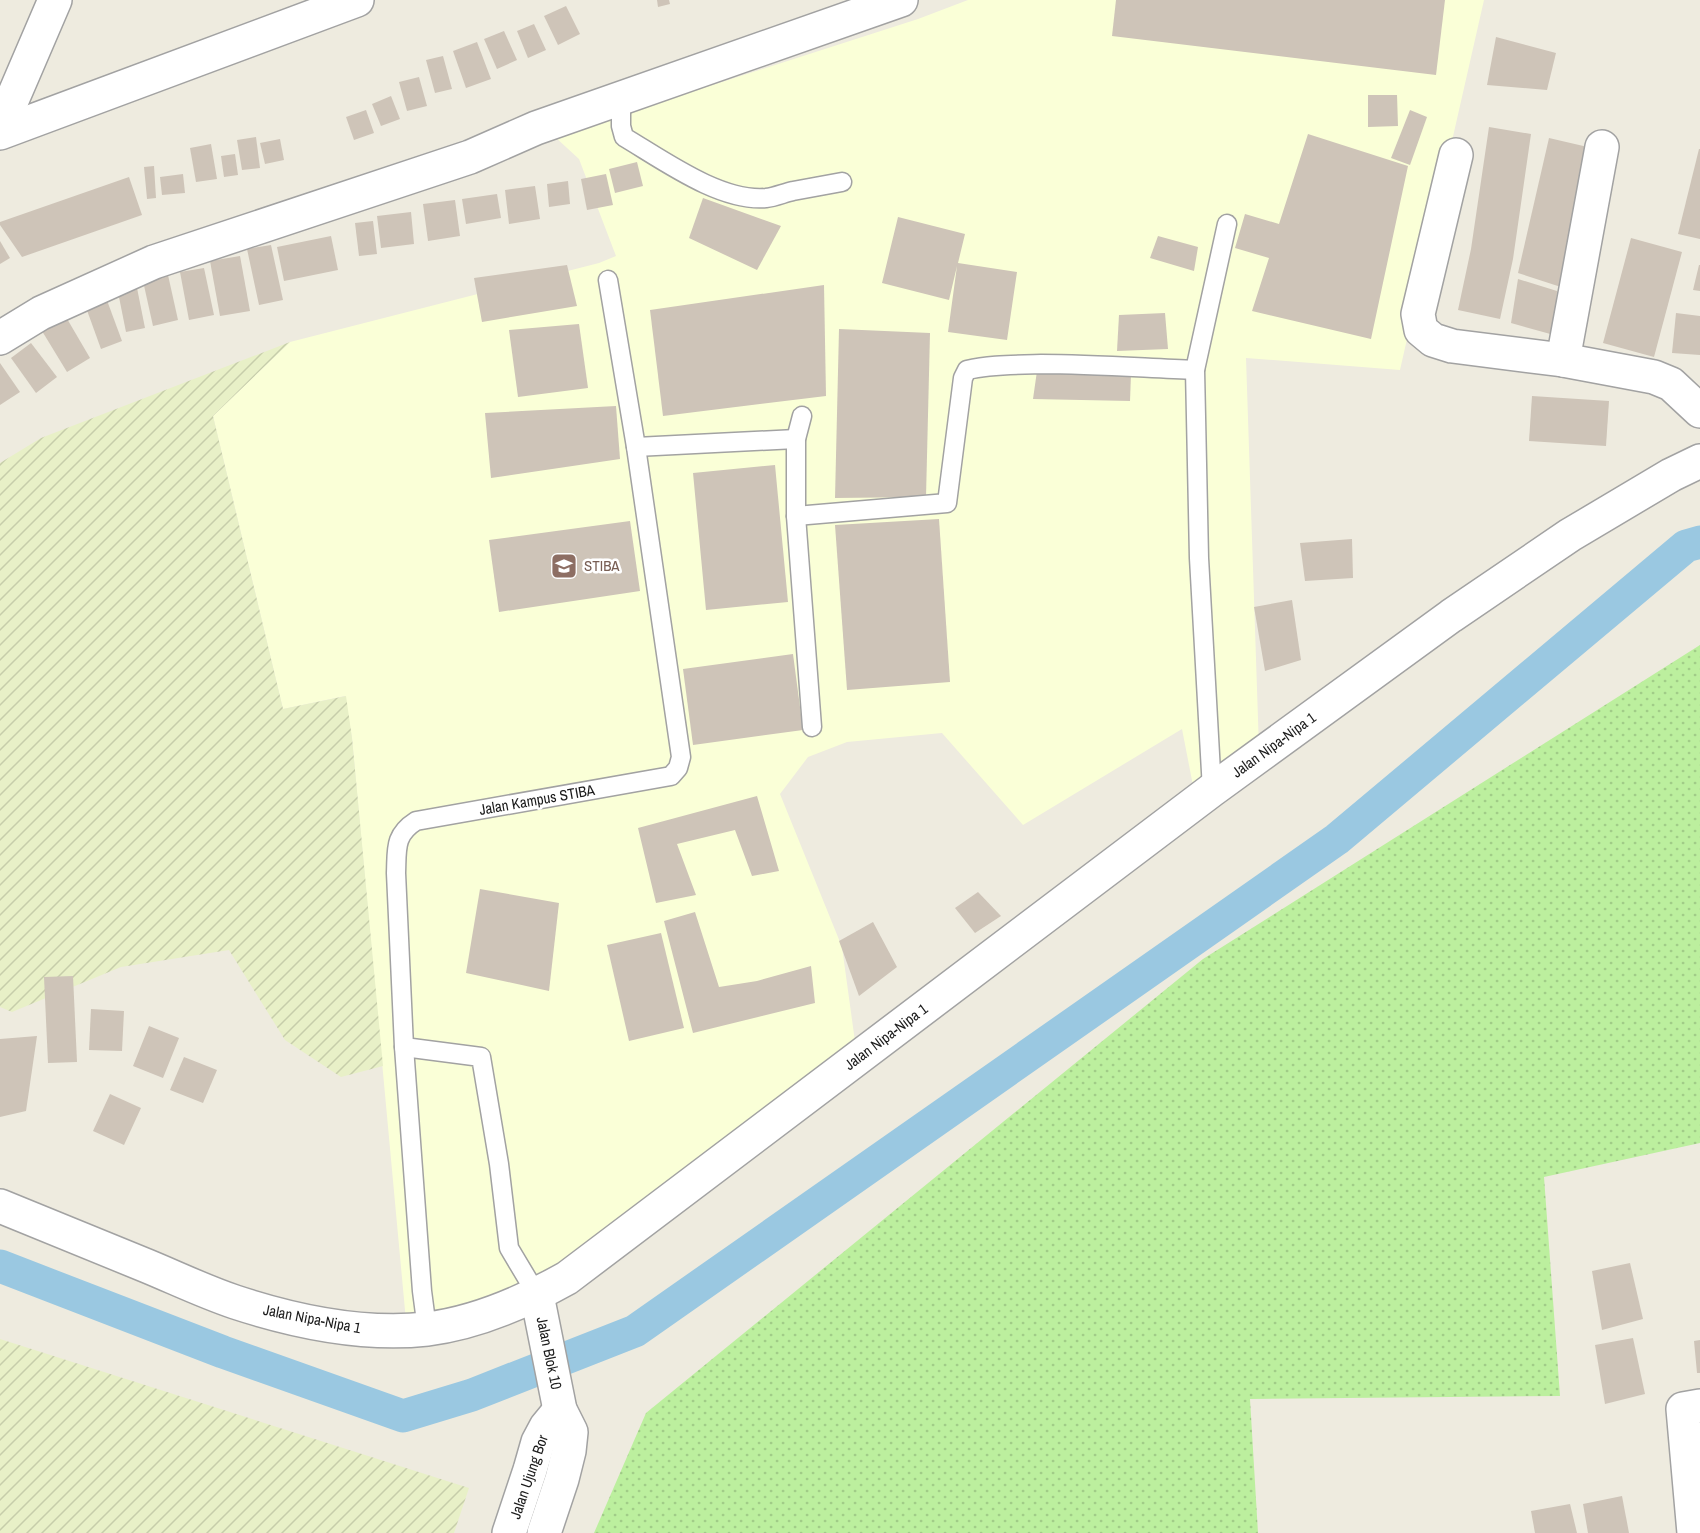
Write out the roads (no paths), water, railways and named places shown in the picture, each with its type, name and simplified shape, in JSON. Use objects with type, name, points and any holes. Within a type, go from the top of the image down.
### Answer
[{"type":"street","points":[[0,130],[357,0]]},
{"type":"street","points":[[0,338],[41,313],[154,262],[470,157],[536,128],[901,0]]},
{"type":"street","points":[[0,130],[50,1]]},
{"type":"street","points":[[1563,360],[1602,147]]},
{"type":"street","points":[[1456,155],[1418,314],[1421,330],[1433,340],[1452,346],[1563,360],[1654,377],[1671,384],[1700,411]]},
{"type":"street","name":"Jalan Nipa-Nipa 1","points":[[0,1206],[234,1302],[291,1318],[339,1328],[378,1331],[427,1329],[465,1321],[513,1306],[567,1278],[1212,790],[1451,616],[1561,541],[1700,461]]},
{"type":"street","name":"Jalan Blok 10","points":[[537,1295],[559,1401]]},
{"type":"street","name":"Jalan Ujung Bor","points":[[509,1533],[538,1442],[559,1401]]},
{"type":"street","name":"Jalan Ujung Bor","points":[[544,1533],[569,1451],[571,1432],[559,1401]]},
{"type":"street","points":[[1694,1533],[1683,1409],[1700,1406]]},
{"type":"lane","points":[[621,99],[621,126],[624,137],[663,162],[733,195],[746,198],[766,198],[842,182]]},
{"type":"lane","points":[[1212,790],[1200,558],[1195,370],[1227,224]]},
{"type":"lane","name":"Jalan Kampus STIBA","points":[[427,1329],[422,1291],[404,1047],[396,873],[397,847],[400,837],[406,828],[416,821],[671,776],[678,768],[681,757],[636,447],[608,280]]},
{"type":"lane","points":[[796,516],[947,503],[963,378],[967,370],[982,366],[1082,364],[1195,370]]},
{"type":"lane","points":[[802,416],[796,439],[796,516],[812,727]]},
{"type":"lane","points":[[636,447],[796,439]]},
{"type":"lane","points":[[404,1047],[481,1057],[499,1164],[509,1248],[537,1295]]},
{"type":"waterway","points":[[0,1266],[223,1352],[403,1416],[472,1395],[635,1331],[1337,839],[1686,546],[1700,542]]},
{"type":"place","name":"STIBA","points":[[564,566]]}]
